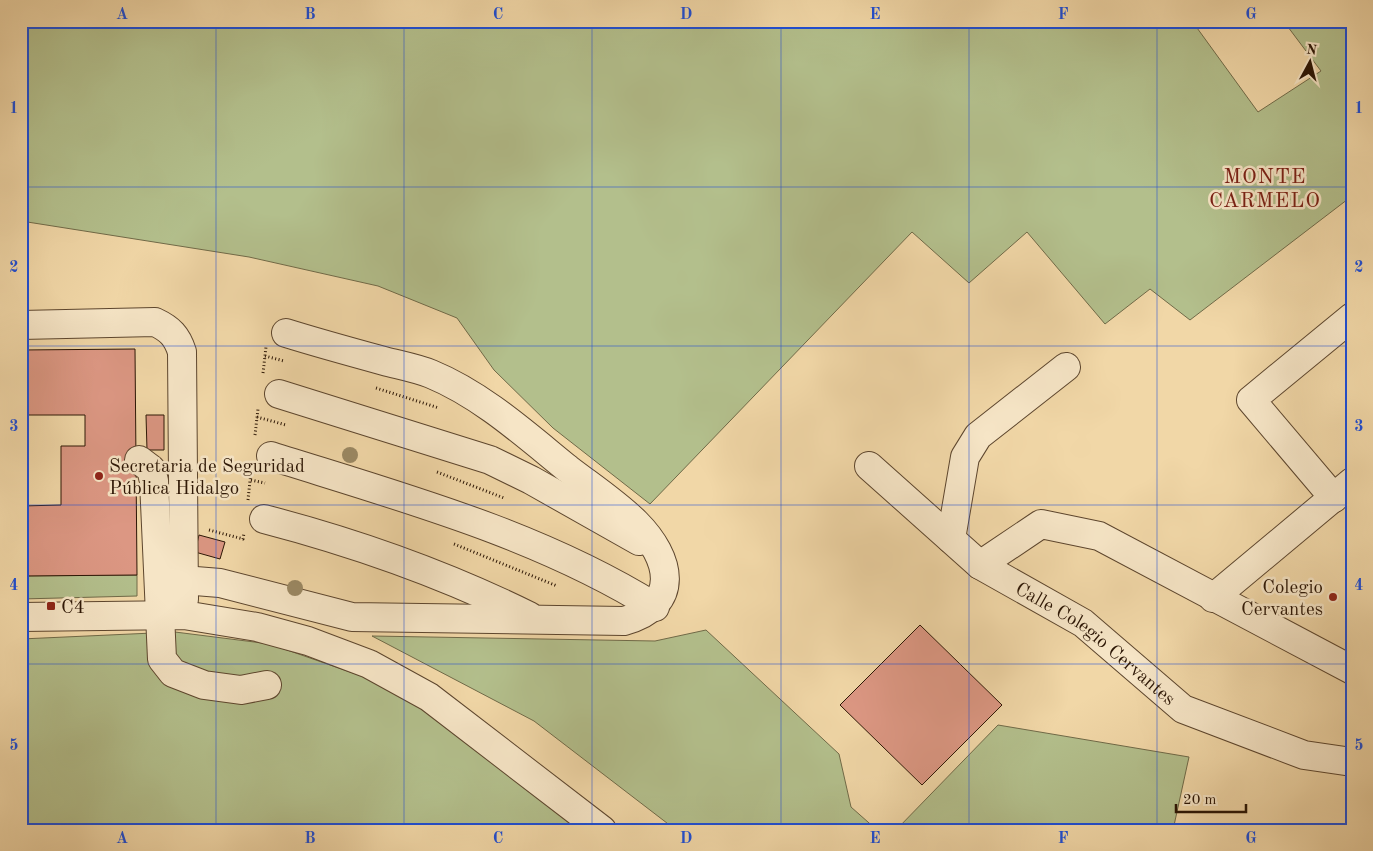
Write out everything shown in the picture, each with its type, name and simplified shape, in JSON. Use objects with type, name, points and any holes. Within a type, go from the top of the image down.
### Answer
[{"type":"street","points":[[1213,598],[1343,490],[1251,400],[1352,316]]},
{"type":"street","points":[[21,325],[155,322],[168,328],[178,339],[182,352],[183,580],[172,614],[162,659],[172,673],[204,685],[241,690],[267,685]]},
{"type":"street","points":[[183,580],[220,583],[352,617],[624,621],[642,616],[655,606],[663,595],[665,576],[661,560],[636,524],[510,422],[470,395],[432,374],[276,335]]},
{"type":"street","points":[[950,539],[965,457],[978,436],[1066,367]]},
{"type":"street","points":[[267,392],[490,460],[531,480],[619,532],[654,548]]},
{"type":"street","points":[[259,454],[424,504],[544,550],[629,591],[655,606]]},
{"type":"street","points":[[139,460],[151,470],[154,481],[172,614]]},
{"type":"street","name":"Calle Colegio Cervantes","points":[[869,466],[980,565],[1083,622],[1182,709],[1304,755],[1352,762]]},
{"type":"street","points":[[252,519],[324,534],[409,563],[478,591],[538,620]]},
{"type":"street","points":[[980,565],[1041,524],[1099,536],[1352,670]]},
{"type":"street","points":[[21,617],[172,614],[257,626],[308,641],[368,664],[429,697],[602,830]]},
{"type":"path","points":[[202,528],[243,539],[252,519],[250,480],[259,454],[258,417],[267,392],[276,335]]},
{"type":"path","points":[[258,417],[293,427]]},
{"type":"path","points":[[433,471],[507,499]]},
{"type":"path","points":[[250,480],[267,483]]},
{"type":"path","points":[[449,542],[562,588]]},
{"type":"green space","points":[[21,21],[1192,21],[1258,112],[1321,71],[1285,23],[1352,21],[1352,196],[1190,320],[1150,289],[1105,324],[1027,232],[969,283],[912,232],[650,504],[553,428],[494,370],[457,318],[378,286],[249,257],[21,221]]},
{"type":"green space","points":[[137,575],[137,596],[21,599],[21,576]]},
{"type":"green space","points":[[706,630],[839,754],[851,807],[877,830],[676,830],[534,721],[372,636],[655,641]]},
{"type":"green space","points":[[175,632],[270,644],[393,687],[587,830],[21,830],[21,639]]},
{"type":"green space","points":[[998,725],[1189,757],[1173,830],[896,830]]},
{"type":"building","name":"Secretaria de Seguridad Pública Hidalgo","points":[[135,349],[137,575],[21,576],[21,506],[61,505],[61,446],[85,446],[85,415],[21,415],[21,350]]},
{"type":"building","points":[[146,415],[164,415],[164,450],[147,450]]},
{"type":"building","points":[[199,535],[225,542],[220,559],[195,552]]},
{"type":"building","points":[[920,625],[1002,705],[922,785],[840,705]]},
{"type":"place","name":"Secretaria de Seguridad Pública Hidalgo","points":[[99,476]]},
{"type":"place","name":"Colegio Cervantes","points":[[1333,597]]},
{"type":"place","name":"C4","points":[[51,606]]},
{"type":"district","name":"MONTE CARMELO","points":[[1265,188]]}]
